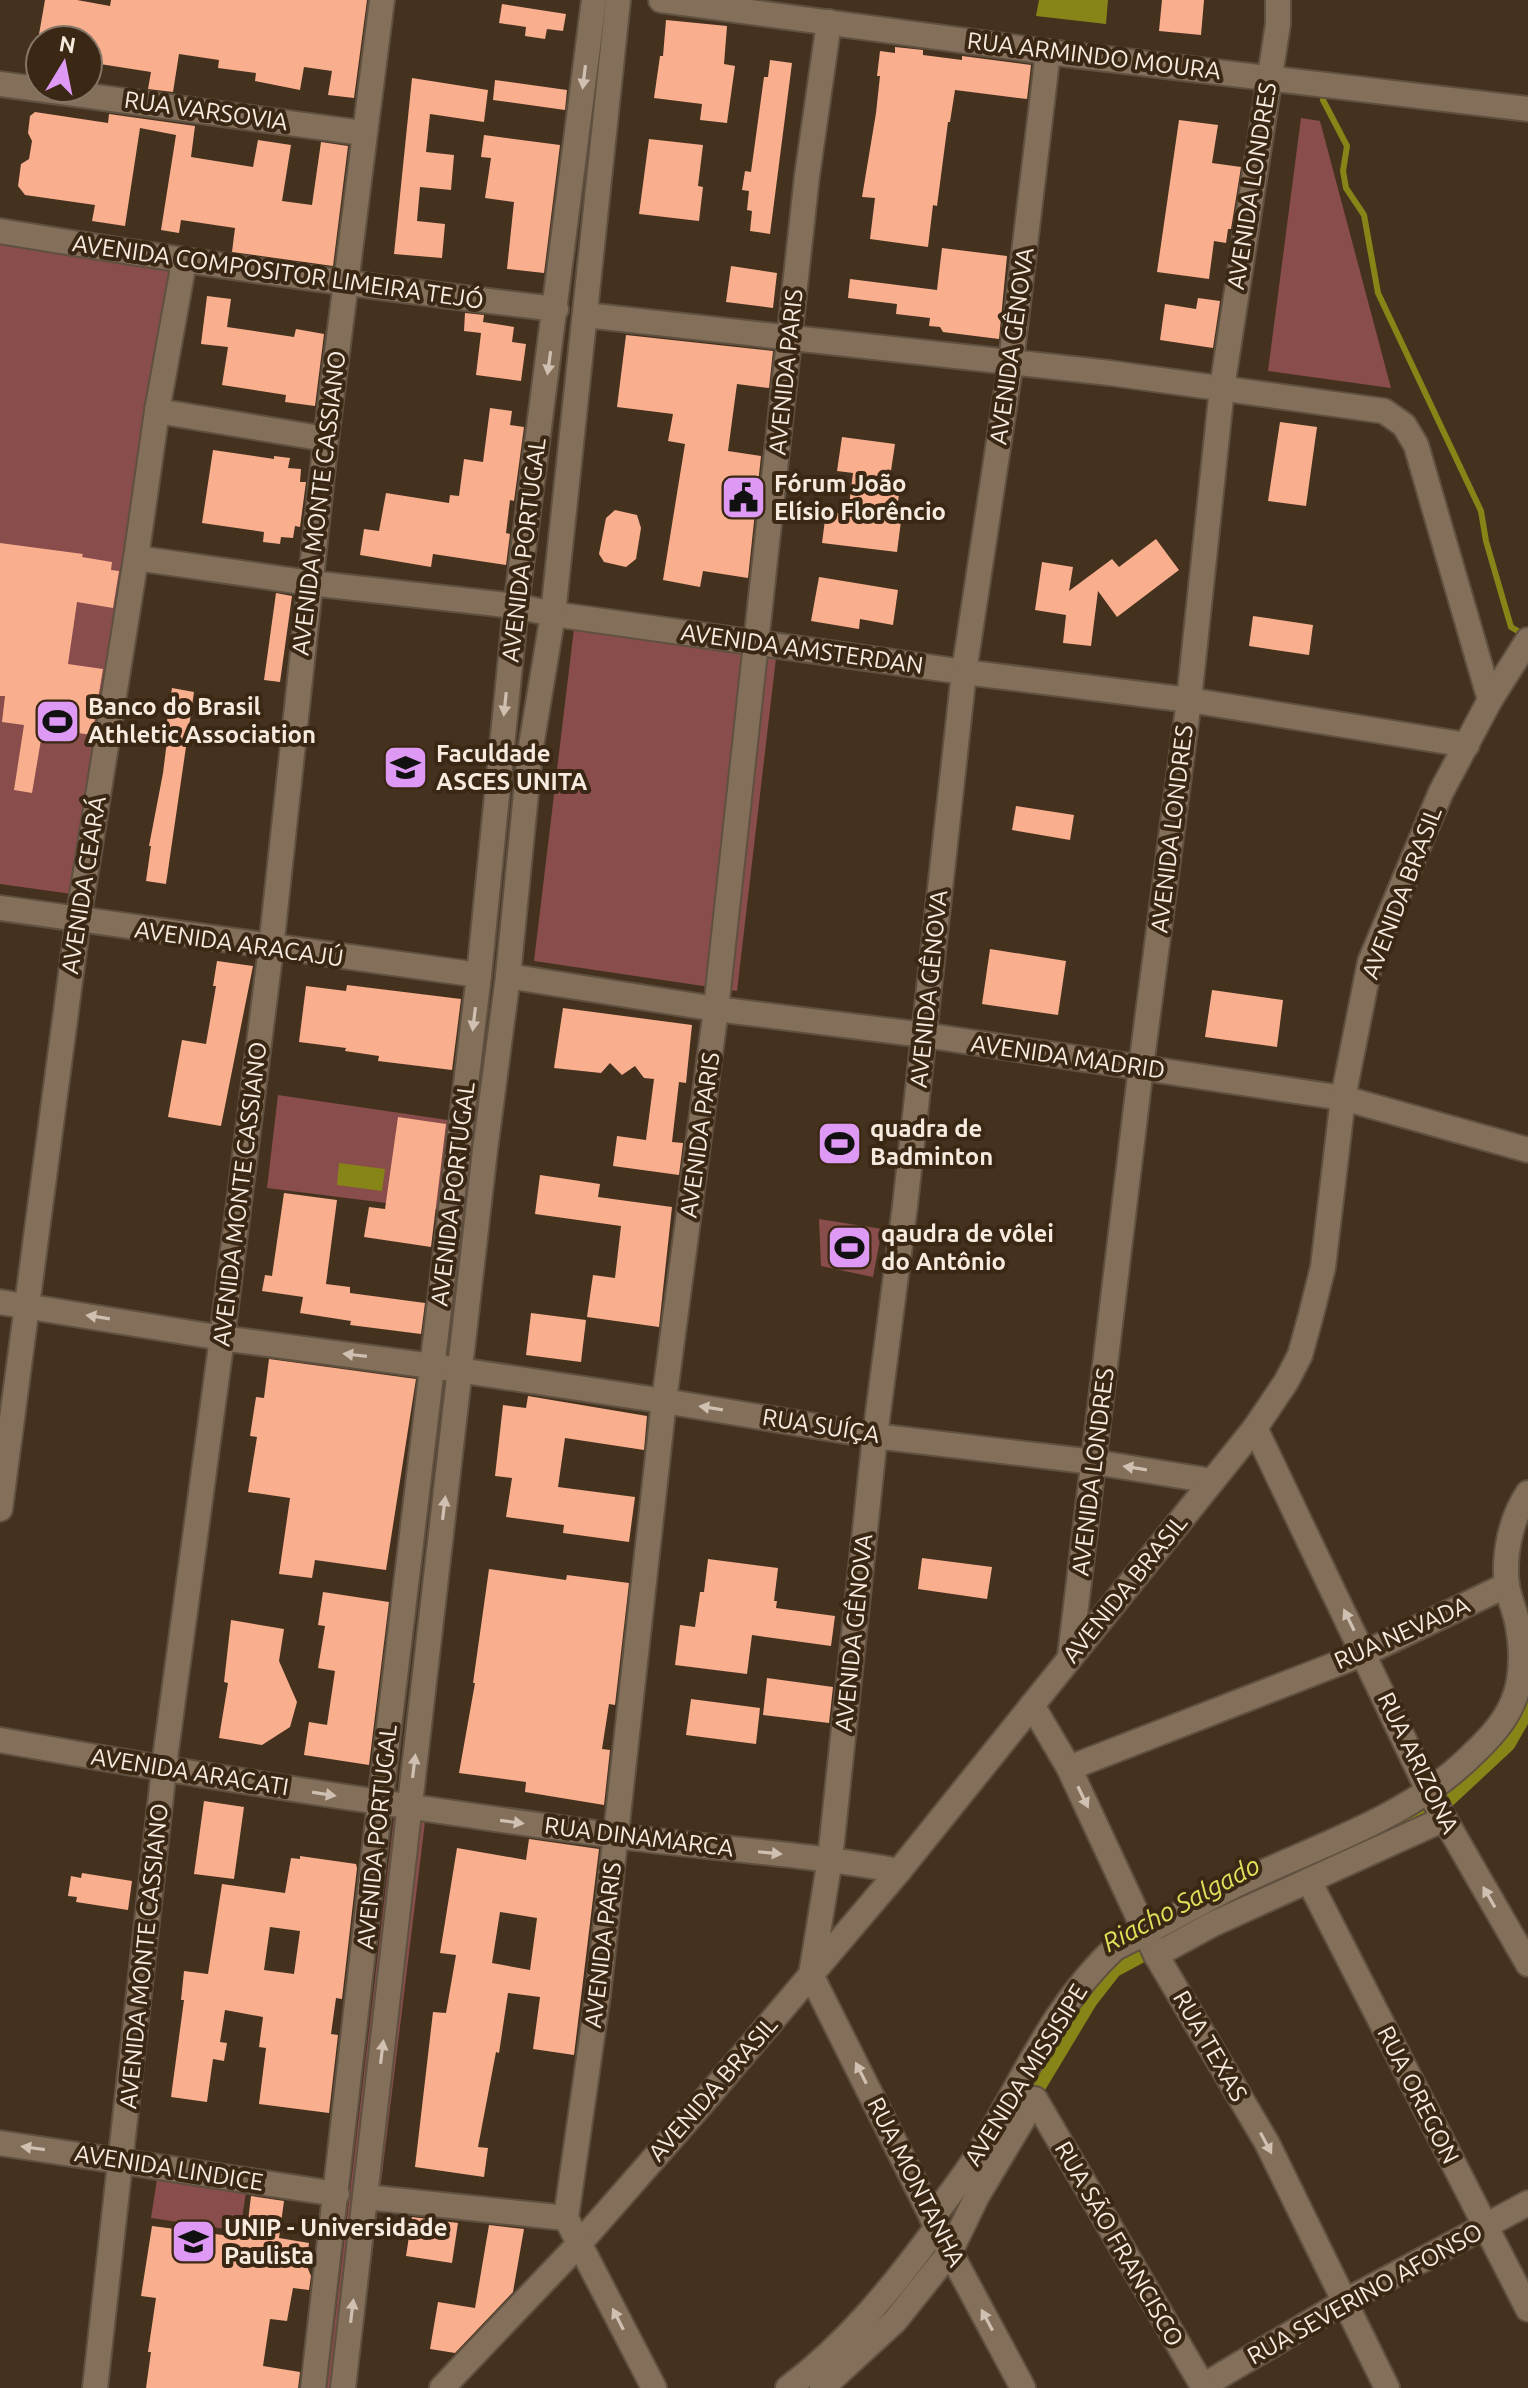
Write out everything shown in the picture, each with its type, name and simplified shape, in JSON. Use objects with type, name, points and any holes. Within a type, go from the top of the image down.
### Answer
[{"type":"street","name":"AVENIDA MONTE CASSIANO","points":[[95,2388],[164,1770],[271,948],[326,439],[382,0]]},
{"type":"street","name":"AVENIDA PORTUGAL","points":[[313,2388],[479,975],[516,606],[594,0]]},
{"type":"street","name":"AVENIDA PORTUGAL","points":[[343,2388],[508,976],[530,752],[553,614],[618,0]]},
{"type":"street","name":"RUA ARMINDO MOURA","points":[[661,0],[1048,52],[1528,109]]},
{"type":"street","name":"AVENIDA LONDRES","points":[[1070,1658],[1189,700],[1222,388],[1278,24],[1278,0]]},
{"type":"street","name":"AVENIDA PARIS","points":[[566,2218],[598,1995],[664,1401],[716,1009],[807,176],[829,22]]},
{"type":"street","name":"AVENIDA GÊNOVA","points":[[811,1975],[830,1859],[875,1436],[905,1206],[964,672],[1011,362],[1048,52]]},
{"type":"street","name":"RUA VARSOVIA","points":[[0,84],[363,133]]},
{"type":"street","name":"AVENIDA COMPOSITOR LIMEIRA TEJÓ","points":[[0,231],[345,285],[556,309]]},
{"type":"street","name":"AVENIDA CEARÁ","points":[[0,1509],[78,921],[157,411],[184,262]]},
{"type":"street","points":[[585,315],[1011,362],[1384,411],[1404,425],[1416,445],[1490,700]]},
{"type":"street","points":[[157,411],[326,439]]},
{"type":"street","name":"AVENIDA AMSTERDAN","points":[[136,558],[310,583],[516,606],[553,614],[964,672],[1189,700],[1467,745]]},
{"type":"street","name":"AVENIDA BRASIL","points":[[442,2388],[579,2244],[899,1871],[1255,1428],[1286,1382],[1300,1355],[1323,1267],[1343,1098],[1370,962],[1436,804],[1490,700],[1528,640]]},
{"type":"street","name":"AVENIDA ARACAJÚ","points":[[0,908],[479,975]]},
{"type":"street","name":"AVENIDA MADRID","points":[[508,976],[716,1009],[924,1035],[1343,1098],[1528,1150]]},
{"type":"street","name":"RUA SUÍÇA","points":[[0,1302],[222,1338],[664,1401],[875,1436],[1094,1462],[1212,1481]]},
{"type":"street","name":"RUA ARIZONA","points":[[1255,1428],[1436,1806],[1528,1964]]},
{"type":"street","points":[[1436,1806],[1502,1724],[1513,1703],[1519,1681],[1520,1647],[1507,1585],[1508,1550],[1518,1508],[1528,1493]]},
{"type":"street","name":"RUA NEVADA","points":[[1069,1768],[1365,1653],[1507,1585]]},
{"type":"street","name":"RUA TEXAS","points":[[1032,1705],[1069,1768],[1152,1946],[1267,2143],[1387,2388]]},
{"type":"street","name":"AVENIDA ARACATI","points":[[0,1740],[164,1770],[380,1802]]},
{"type":"street","name":"RUA DINAMARCA","points":[[380,1802],[616,1836],[830,1859],[899,1871]]},
{"type":"street","name":"AVENIDA MISSISIPE","points":[[830,2385],[895,2321],[941,2235],[979,2153],[1046,2036],[1098,1963],[1115,1948],[1152,1946],[1213,1924],[1309,1881],[1436,1806]]},
{"type":"street","name":"AVENIDA MISSISIPE","points":[[1152,1946],[1242,1882],[1360,1830],[1436,1806]]},
{"type":"street","name":"RUA OREGON","points":[[1309,1881],[1528,2309]]},
{"type":"street","name":"RUA MONTANHA","points":[[811,1975],[941,2235],[1023,2388]]},
{"type":"street","name":"AVENIDA MISSISIPE","points":[[788,2388],[869,2315],[977,2196],[1035,2099]]},
{"type":"street","name":"RUA SÃO FRANCISCO","points":[[1035,2099],[1203,2387]]},
{"type":"street","name":"AVENIDA LINDICE","points":[[0,2143],[337,2194]]},
{"type":"street","points":[[365,2197],[566,2218],[654,2388]]},
{"type":"street","name":"RUA SEVERINO AFONSO","points":[[1203,2387],[1344,2302],[1528,2203]]},
{"type":"shaded area","points":[[1039,0],[1108,0],[1106,24],[1036,16]]},
{"type":"shaded area","points":[[1301,118],[1320,121],[1391,388],[1268,371]]},
{"type":"shaded area","name":"Banco do Brasil Athletic Association","points":[[0,240],[169,265],[177,273],[79,895],[0,884]]},
{"type":"shaded area","points":[[576,612],[778,641],[737,991],[534,961]]},
{"type":"shaded area","points":[[278,1095],[461,1122],[450,1211],[267,1188]]},
{"type":"shaded area","name":"quadra de Badminton","points":[[826,1124],[858,1129],[851,1164],[821,1158]]},
{"type":"shaded area","points":[[339,1163],[385,1169],[382,1191],[337,1185]]},
{"type":"shaded area","name":"qaudra de vôlei do Antônio","points":[[819,1219],[882,1229],[873,1277],[821,1266]]},
{"type":"shaded area","points":[[396,1799],[427,1805],[356,2388],[327,2388]]},
{"type":"shaded area","points":[[158,2173],[247,2186],[240,2231],[151,2218]]},
{"type":"building","points":[[45,0],[77,0],[110,6],[111,0],[367,0],[354,98],[328,95],[332,71],[304,67],[300,90],[255,81],[256,73],[218,68],[219,60],[179,54],[173,92],[148,89],[151,72],[104,65],[104,24],[41,24]]},
{"type":"building","points":[[1162,0],[1204,0],[1201,35],[1159,31]]},
{"type":"building","points":[[502,4],[566,14],[563,31],[547,29],[545,39],[525,36],[526,27],[499,23]]},
{"type":"building","points":[[666,20],[727,26],[724,64],[735,66],[727,123],[700,120],[702,104],[654,98],[660,56],[663,56]]},
{"type":"building","points":[[895,47],[923,50],[923,55],[962,60],[962,56],[1031,65],[1027,99],[955,90],[928,247],[870,239],[875,198],[862,197],[876,113],[880,51],[895,53]]},
{"type":"building","points":[[770,60],[792,63],[770,234],[750,231],[752,211],[747,210],[749,191],[742,190],[745,171],[751,172],[764,77],[768,77]]},
{"type":"building","points":[[412,78],[488,90],[484,122],[430,114],[426,152],[454,155],[451,190],[420,187],[417,221],[445,224],[442,258],[394,254]]},
{"type":"building","points":[[495,80],[567,90],[565,110],[493,100]]},
{"type":"building","points":[[35,112],[108,123],[109,114],[195,126],[191,157],[253,167],[258,140],[291,145],[282,201],[312,205],[321,142],[348,146],[333,266],[232,252],[235,228],[181,220],[179,233],[161,230],[176,135],[140,128],[125,226],[92,221],[95,205],[25,195],[18,186],[21,164],[29,159],[32,141],[28,133],[30,116]]},
{"type":"building","points":[[1179,120],[1218,125],[1212,163],[1241,167],[1231,229],[1228,229],[1226,243],[1214,241],[1209,279],[1157,272]]},
{"type":"building","points":[[484,135],[560,145],[544,273],[507,269],[514,202],[485,198],[491,158],[481,157]]},
{"type":"building","points":[[649,139],[703,145],[698,186],[703,187],[699,221],[639,214]]},
{"type":"building","points":[[942,248],[1007,256],[999,339],[943,332],[940,327],[929,326],[930,318],[896,314],[897,304],[848,298],[850,279],[937,290]]},
{"type":"building","points":[[731,266],[777,273],[773,308],[726,302]]},
{"type":"building","points":[[207,296],[231,299],[227,327],[294,337],[296,329],[324,334],[315,406],[285,402],[286,395],[222,385],[228,347],[201,344]]},
{"type":"building","points":[[1198,298],[1220,301],[1213,348],[1160,340],[1165,304],[1196,309]]},
{"type":"building","points":[[465,313],[484,315],[483,322],[514,327],[512,342],[526,344],[521,381],[476,375],[481,333],[464,331]]},
{"type":"building","points":[[626,335],[773,351],[769,388],[737,384],[728,451],[761,456],[748,578],[703,571],[700,587],[663,580],[685,444],[668,441],[673,414],[617,407]]},
{"type":"building","points":[[490,408],[512,411],[510,425],[524,427],[514,501],[510,500],[506,565],[433,554],[431,567],[360,555],[364,529],[379,531],[386,493],[449,503],[450,495],[459,496],[464,459],[483,462]]},
{"type":"building","points":[[1280,422],[1317,427],[1306,506],[1268,501]]},
{"type":"building","points":[[842,437],[895,444],[889,484],[900,485],[896,520],[901,521],[897,552],[822,543],[826,512],[848,514],[853,473],[837,471]]},
{"type":"building","points":[[213,450],[274,459],[274,456],[290,458],[288,468],[301,469],[300,482],[306,482],[300,527],[295,526],[293,538],[281,537],[280,544],[263,542],[264,532],[202,523]]},
{"type":"building","points":[[615,510],[637,515],[641,528],[636,559],[626,567],[604,562],[599,554],[606,518]]},
{"type":"building","points":[[1156,539],[1179,570],[1117,617],[1098,591],[1091,646],[1063,643],[1066,615],[1035,610],[1042,562],[1073,567],[1069,591],[1112,559],[1119,567]]},
{"type":"building","points":[[0,543],[83,554],[82,557],[112,562],[111,570],[119,571],[113,608],[77,602],[68,664],[103,669],[92,735],[43,728],[32,793],[14,790],[24,725],[2,722],[5,696],[0,696]]},
{"type":"building","points":[[819,577],[898,590],[893,625],[860,619],[859,629],[811,621]]},
{"type":"building","points":[[276,593],[292,596],[280,682],[264,680]]},
{"type":"building","points":[[1253,616],[1313,625],[1309,655],[1249,646]]},
{"type":"building","points":[[172,688],[194,692],[166,884],[146,881],[149,846],[163,773]]},
{"type":"building","points":[[1016,806],[1074,815],[1070,840],[1012,830]]},
{"type":"building","points":[[990,949],[1066,961],[1058,1015],[982,1004]]},
{"type":"building","points":[[217,961],[253,966],[221,1126],[168,1117],[182,1040],[206,1044]]},
{"type":"building","points":[[347,985],[461,999],[452,1070],[378,1061],[379,1056],[345,1051],[346,1048],[299,1042],[306,986],[346,991]]},
{"type":"building","points":[[1212,990],[1283,1000],[1277,1047],[1205,1037]]},
{"type":"building","points":[[563,1008],[692,1025],[686,1083],[679,1082],[672,1142],[683,1143],[679,1175],[613,1166],[617,1136],[646,1140],[654,1079],[644,1078],[635,1066],[622,1075],[610,1063],[601,1073],[554,1068]]},
{"type":"building","points":[[398,1117],[446,1124],[431,1247],[364,1237],[369,1207],[385,1209]]},
{"type":"building","points":[[540,1175],[600,1184],[598,1197],[672,1207],[659,1327],[587,1317],[593,1275],[615,1278],[621,1226],[535,1214]]},
{"type":"building","points":[[284,1193],[337,1200],[326,1284],[350,1287],[350,1293],[425,1303],[421,1334],[350,1325],[351,1321],[300,1313],[303,1297],[262,1291],[265,1275],[272,1276]]},
{"type":"building","points":[[531,1313],[586,1320],[581,1362],[526,1355]]},
{"type":"building","points":[[269,1359],[416,1379],[386,1570],[315,1560],[312,1578],[279,1574],[290,1498],[248,1492],[257,1437],[250,1436],[256,1397],[264,1398]]},
{"type":"building","points":[[528,1396],[647,1416],[644,1450],[565,1438],[558,1487],[635,1497],[629,1542],[563,1533],[564,1525],[506,1517],[512,1478],[495,1476],[503,1405],[526,1408]]},
{"type":"building","points":[[922,1558],[992,1567],[987,1599],[918,1589]]},
{"type":"building","points":[[708,1559],[778,1568],[776,1608],[835,1616],[831,1646],[752,1635],[747,1674],[675,1665],[680,1625],[695,1627]]},
{"type":"building","points":[[489,1569],[566,1580],[567,1575],[629,1583],[615,1705],[609,1704],[602,1749],[610,1750],[604,1805],[525,1792],[526,1782],[459,1773],[475,1683]]},
{"type":"building","points":[[323,1592],[389,1602],[369,1765],[304,1755],[309,1722],[327,1725],[335,1671],[318,1668],[325,1626],[318,1625]]},
{"type":"building","points":[[231,1620],[284,1629],[279,1661],[297,1702],[290,1727],[262,1745],[219,1738],[228,1683],[224,1682]]},
{"type":"building","points":[[767,1678],[833,1687],[829,1723],[763,1715]]},
{"type":"building","points":[[691,1699],[760,1708],[756,1744],[686,1735]]},
{"type":"building","points":[[204,1801],[244,1807],[234,1879],[194,1874]]},
{"type":"building","points":[[529,1839],[599,1849],[574,2055],[533,2049],[540,1997],[508,1993],[499,2053],[496,2052],[478,2147],[488,2148],[484,2177],[415,2167],[433,2012],[446,2013],[456,1955],[440,1953],[457,1848],[526,1860]],"holes":[[[500,1912],[537,1918],[530,1970],[492,1963]]]},
{"type":"building","points":[[300,1856],[356,1864],[357,1868],[342,1999],[336,1998],[331,2034],[338,2035],[329,2113],[259,2104],[266,2048],[259,2047],[263,2017],[225,2010],[220,2042],[227,2043],[224,2061],[213,2059],[207,2102],[171,2097],[184,2000],[181,2000],[184,1971],[208,1974],[222,1884],[285,1893],[291,1858],[300,1859]],"holes":[[[270,1927],[300,1931],[294,1974],[264,1970]]]},
{"type":"building","points":[[82,1873],[132,1881],[128,1910],[76,1902],[77,1897],[68,1896],[71,1876],[81,1878]]},
{"type":"building","points":[[251,2196],[284,2201],[279,2238],[309,2243],[306,2264],[311,2276],[309,2290],[293,2288],[287,2321],[270,2319],[263,2366],[300,2372],[298,2388],[146,2388],[156,2298],[141,2296],[152,2226],[246,2238]]},
{"type":"building","points":[[412,2217],[458,2223],[452,2263],[406,2256]]},
{"type":"building","points":[[489,2225],[524,2229],[513,2292],[455,2353],[430,2349],[438,2302],[475,2308]]},
{"type":"waterway","points":[[1323,100],[1347,146],[1343,171],[1346,188],[1364,215],[1378,293],[1481,511],[1486,541],[1511,627],[1526,636]]},
{"type":"waterway","name":"Riacho Salgado","points":[[1301,1871],[1420,1814],[1446,1797],[1505,1742],[1528,1702]]},
{"type":"waterway","name":"Riacho Salgado","points":[[1019,2112],[1087,1999],[1112,1967],[1166,1938]]},
{"type":"place","name":"Fórum João Elísio Florêncio","points":[[743,498]]},
{"type":"place","name":"Banco do Brasil Athletic Association","points":[[57,721]]},
{"type":"place","name":"Faculdade ASCES UNITA","points":[[405,768]]},
{"type":"place","name":"quadra de Badminton","points":[[839,1143]]},
{"type":"place","name":"qaudra de vôlei do Antônio","points":[[850,1248]]},
{"type":"place","name":"UNIP - Universidade Paulista","points":[[193,2242]]}]
